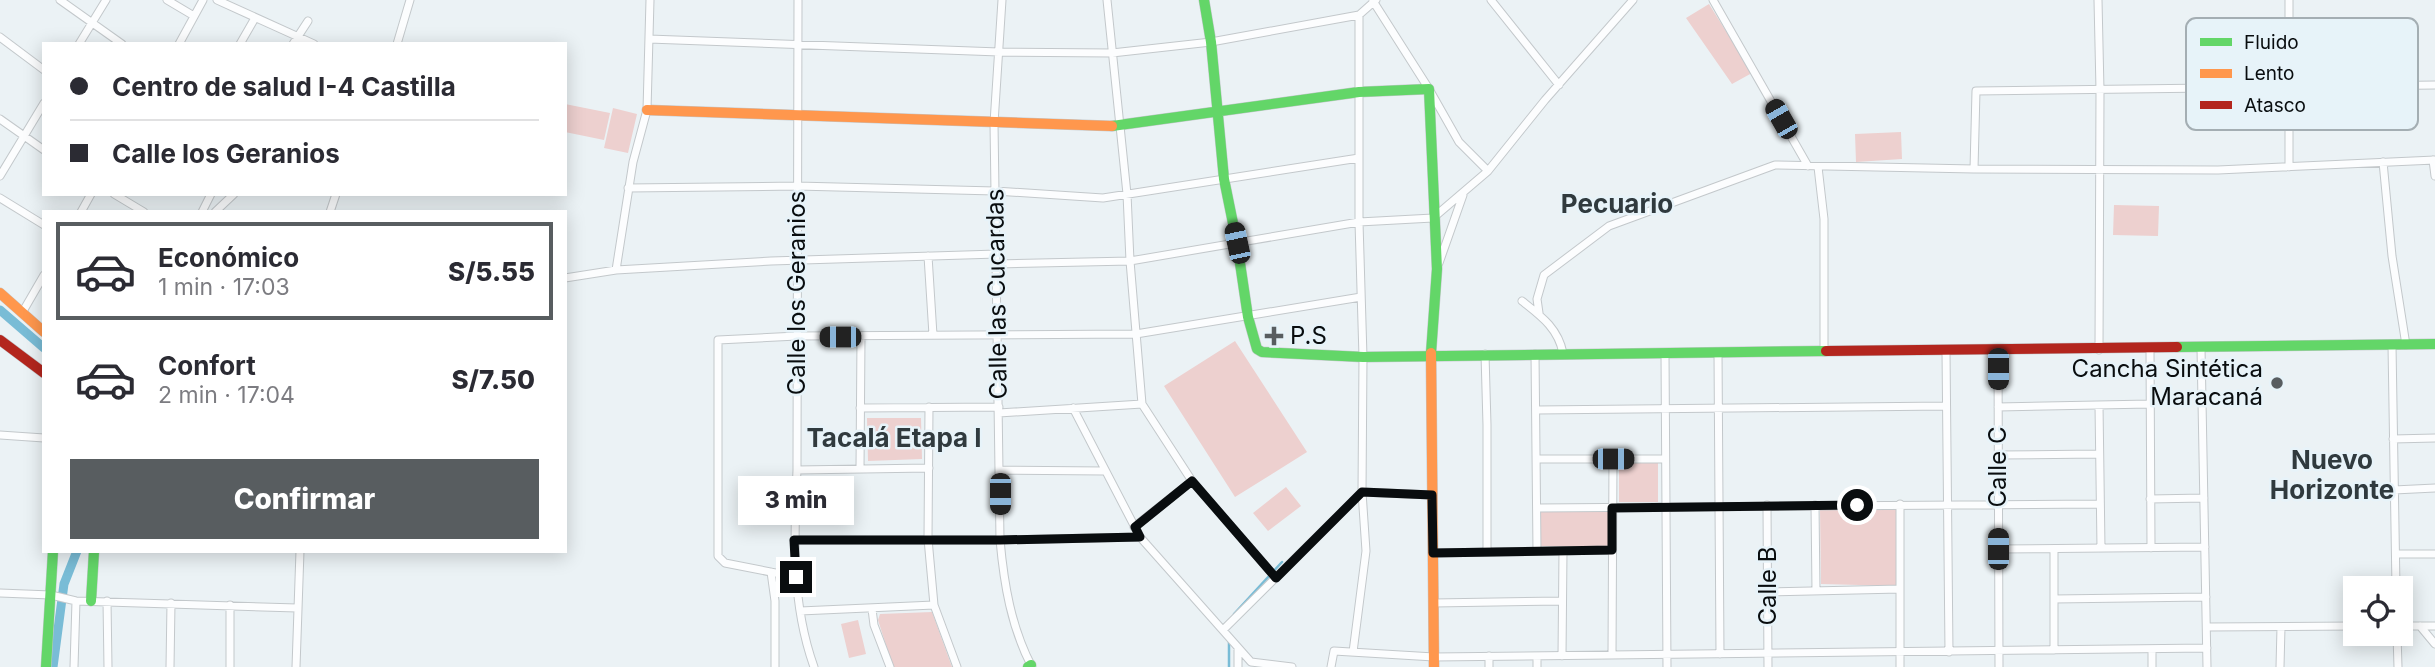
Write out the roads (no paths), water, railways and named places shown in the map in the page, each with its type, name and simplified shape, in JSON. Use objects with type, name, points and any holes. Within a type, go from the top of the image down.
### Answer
[{"type":"street","points":[[60,0],[119,42]]},
{"type":"street","points":[[80,42],[106,0]]},
{"type":"street","points":[[167,0],[194,16]]},
{"type":"street","points":[[180,42],[203,0]]},
{"type":"street","points":[[216,0],[295,40],[308,21]]},
{"type":"street","points":[[398,42],[410,0]]},
{"type":"street","points":[[616,270],[632,162],[647,110],[650,0]]},
{"type":"street","name":"Calle los Geranios","points":[[798,0],[797,470],[794,540],[800,611],[814,667]]},
{"type":"street","name":"Calle las Cucardas","points":[[1002,0],[994,123],[1000,540],[1003,575],[1012,619],[1030,666]]},
{"type":"street","points":[[1107,0],[1127,194],[1142,404],[1192,481],[1276,578]]},
{"type":"street","points":[[1204,0],[1211,42],[1224,179],[1248,317],[1257,349],[1262,352],[1363,357],[1431,354],[2099,350],[2435,344]]},
{"type":"street","points":[[1491,0],[1559,85]]},
{"type":"street","points":[[998,264],[1130,261],[1359,222],[1433,218],[1488,171],[1625,4],[1633,0]]},
{"type":"street","points":[[1713,0],[1808,166]]},
{"type":"street","points":[[2098,0],[2099,350]]},
{"type":"street","points":[[2289,0],[2289,18]]},
{"type":"street","points":[[649,38],[797,46],[1112,53],[1211,42],[1359,15],[1374,1],[1459,142],[1488,171]]},
{"type":"street","points":[[1353,652],[1366,551],[1362,492],[1359,15]]},
{"type":"street","points":[[241,42],[255,18]]},
{"type":"street","points":[[0,37],[42,68]]},
{"type":"street","points":[[647,110],[1120,125],[1359,92],[1429,89]]},
{"type":"street","points":[[1429,89],[1437,269],[1431,354],[1434,662]]},
{"type":"street","points":[[1975,169],[1976,91],[2186,89]]},
{"type":"street","points":[[0,176],[42,106]]},
{"type":"street","points":[[0,119],[42,149]]},
{"type":"street","points":[[2290,130],[2290,167]]},
{"type":"street","points":[[628,188],[797,186],[995,191],[1103,198],[1359,158]]},
{"type":"street","points":[[1539,313],[1537,299],[1544,275],[1609,226],[1775,165],[2218,170],[2434,160],[2435,176]]},
{"type":"street","points":[[2382,162],[2392,256],[2406,345]]},
{"type":"street","points":[[1818,167],[1824,219],[1824,352]]},
{"type":"street","points":[[1437,269],[1463,194]]},
{"type":"street","points":[[117,196],[141,210]]},
{"type":"street","points":[[217,210],[232,196]]},
{"type":"street","points":[[0,198],[42,224]]},
{"type":"street","points":[[567,278],[616,270],[997,254]]},
{"type":"street","points":[[928,256],[933,335]]},
{"type":"street","points":[[22,313],[42,278]]},
{"type":"street","points":[[0,293],[42,330]]},
{"type":"street","points":[[796,577],[725,563],[718,556],[718,340],[1136,334],[1361,297]]},
{"type":"street","points":[[1522,301],[1539,313],[1559,339],[1563,353]]},
{"type":"street","points":[[860,469],[862,337]]},
{"type":"street","points":[[0,341],[42,372]]},
{"type":"street","points":[[2392,345],[2396,576]]},
{"type":"street","points":[[2201,348],[2207,667]]},
{"type":"street","points":[[2150,349],[2151,548]]},
{"type":"street","points":[[1946,351],[1949,652]]},
{"type":"street","name":"Calle C","points":[[1998,351],[1999,667]]},
{"type":"street","points":[[1718,352],[1720,654]]},
{"type":"street","points":[[1665,353],[1667,667]]},
{"type":"street","points":[[1485,354],[1487,552]]},
{"type":"street","points":[[1535,354],[1537,551]]},
{"type":"street","points":[[860,408],[999,410],[1142,404]]},
{"type":"street","points":[[1998,407],[2150,404]]},
{"type":"street","points":[[1537,410],[1946,405]]},
{"type":"street","points":[[2099,405],[2101,548]]},
{"type":"street","points":[[929,407],[928,539],[934,605],[957,667]]},
{"type":"street","points":[[1073,408],[1140,537],[1251,662],[1292,667]]},
{"type":"street","points":[[0,435],[42,438]]},
{"type":"street","points":[[2393,439],[2435,438]]},
{"type":"street","points":[[1998,455],[2099,454]]},
{"type":"street","points":[[1537,459],[1665,459]]},
{"type":"street","points":[[1612,655],[1613,459]]},
{"type":"street","points":[[797,470],[929,468]]},
{"type":"street","points":[[1000,470],[1104,471]]},
{"type":"street","points":[[1135,527],[1192,481]]},
{"type":"street","points":[[2394,490],[2435,488]]},
{"type":"street","points":[[1223,630],[1362,492],[1432,495]]},
{"type":"street","points":[[2151,499],[2204,498]]},
{"type":"street","points":[[1900,504],[1900,667]]},
{"type":"street","points":[[1537,508],[2100,504]]},
{"type":"street","name":"Calle B","points":[[1767,505],[1768,667]]},
{"type":"street","points":[[1815,505],[1816,591]]},
{"type":"street","points":[[794,540],[1140,537]]},
{"type":"street","points":[[1998,549],[2205,547]]},
{"type":"street","points":[[2054,549],[2054,650]]},
{"type":"street","points":[[1433,553],[1612,550]]},
{"type":"street","points":[[1562,656],[1563,551]]},
{"type":"street","points":[[46,667],[53,553]]},
{"type":"street","points":[[91,601],[94,553]]},
{"type":"street","points":[[296,667],[300,553]]},
{"type":"street","points":[[2396,554],[2435,554]]},
{"type":"street","points":[[771,572],[775,601],[775,667]]},
{"type":"street","points":[[1768,592],[1900,589]]},
{"type":"street","points":[[0,593],[51,595],[76,601],[297,608]]},
{"type":"street","points":[[2054,599],[2206,597]]},
{"type":"street","points":[[74,667],[76,601]]},
{"type":"street","points":[[107,601],[108,667]]},
{"type":"street","points":[[1434,603],[1562,601]]},
{"type":"street","points":[[170,667],[171,603]]},
{"type":"street","points":[[230,605],[230,667]]},
{"type":"street","points":[[800,611],[934,605]]},
{"type":"street","points":[[872,609],[874,625],[890,667]]},
{"type":"street","points":[[2280,667],[2281,626]]},
{"type":"street","points":[[2207,627],[2343,626]]},
{"type":"street","points":[[2413,626],[2435,626]]},
{"type":"street","points":[[2420,626],[2435,645]]},
{"type":"street","points":[[2397,646],[2398,667]]},
{"type":"street","points":[[1237,667],[1238,648]]},
{"type":"street","points":[[1331,667],[1334,651],[1434,662],[1489,656],[2207,648]]},
{"type":"street","points":[[2152,649],[2152,667]]},
{"type":"street","points":[[1489,656],[1489,667]]},
{"type":"street","points":[[1537,656],[1537,667]]},
{"type":"waterway","points":[[0,310],[42,346]]},
{"type":"waterway","points":[[53,667],[64,584],[76,553]]},
{"type":"waterway","points":[[1234,614],[1282,562]]},
{"type":"waterway","points":[[1229,641],[1229,667]]},
{"type":"place","name":"P.S","points":[[1274,336]]},
{"type":"place","name":"Cancha Sintética Maracaná","points":[[2277,383]]},
{"type":"district","name":"Pecuario","points":[[1617,204]]},
{"type":"district","name":"Tacalá Etapa I","points":[[894,438]]},
{"type":"district","name":"Nuevo Horizonte","points":[[2332,474]]}]
